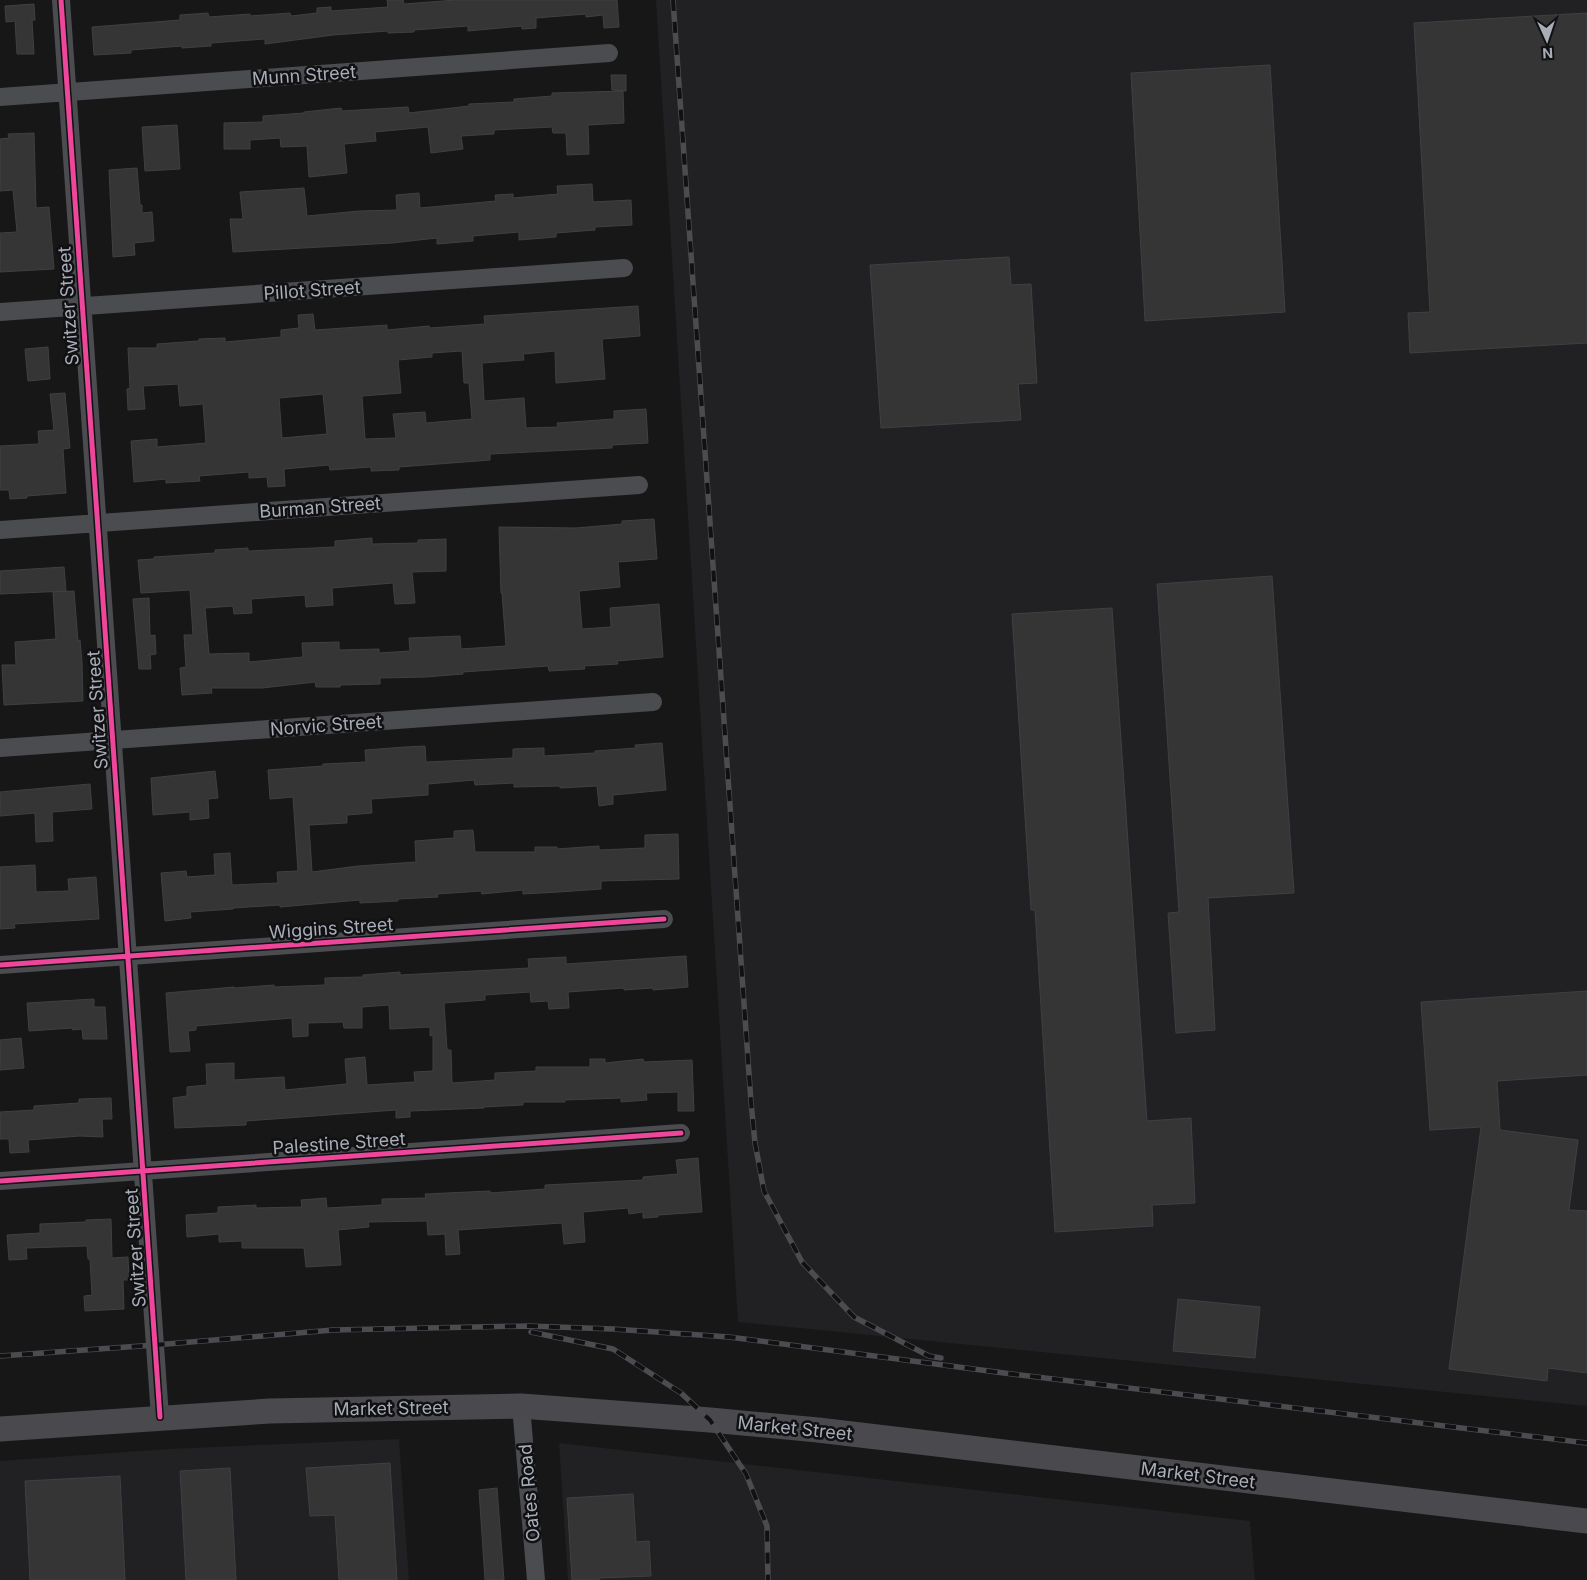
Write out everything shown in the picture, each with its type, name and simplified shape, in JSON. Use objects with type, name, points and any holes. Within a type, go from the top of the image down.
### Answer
[{"type":"main road","name":"Market Street","points":[[0,1429],[270,1411],[521,1406],[827,1431],[1587,1521]]},
{"type":"street","name":"Switzer Street","points":[[61,0],[160,1417]]},
{"type":"street","name":"Munn Street","points":[[0,97],[608,53]]},
{"type":"street","name":"Pillot Street","points":[[0,312],[624,268]]},
{"type":"street","name":"Burman Street","points":[[0,530],[640,485]]},
{"type":"street","name":"Norvic Street","points":[[0,748],[653,702]]},
{"type":"street","name":"Wiggins Street","points":[[0,965],[664,919]]},
{"type":"street","name":"Palestine Street","points":[[0,1181],[681,1133]]},
{"type":"street","name":"Oates Road","points":[[521,1406],[536,1580]]},
{"type":"shaded area","points":[[656,0],[1587,0],[1587,1406],[738,1322]]},
{"type":"shaded area","points":[[399,1439],[409,1580],[0,1580],[0,1461],[168,1449]]},
{"type":"shaded area","points":[[559,1443],[1250,1521],[1255,1580],[568,1580]]},
{"type":"building","points":[[387,0],[403,0],[404,4],[456,0],[617,0],[619,27],[604,28],[603,15],[586,17],[586,14],[536,18],[536,28],[522,29],[522,26],[468,31],[468,26],[414,30],[414,32],[388,33],[388,31],[333,35],[265,44],[265,39],[211,43],[211,46],[182,48],[182,46],[131,50],[131,53],[94,55],[92,27],[180,20],[180,15],[208,13],[209,17],[290,13],[291,16],[317,13],[317,8],[331,7],[331,11],[388,7]]},
{"type":"building","points":[[34,4],[35,20],[32,20],[34,54],[17,54],[15,21],[6,22],[5,6]]},
{"type":"building","points":[[1587,13],[1587,343],[1410,353],[1408,313],[1430,312],[1414,23]]},
{"type":"building","points":[[1270,65],[1285,312],[1145,321],[1131,73]]},
{"type":"building","points":[[611,75],[626,75],[626,91],[612,90]]},
{"type":"building","points":[[623,91],[624,123],[588,125],[589,154],[567,155],[566,133],[553,133],[552,127],[494,130],[494,134],[461,136],[463,149],[431,153],[428,127],[375,132],[376,141],[344,144],[347,173],[309,177],[307,146],[281,147],[280,138],[250,140],[250,149],[224,149],[224,123],[263,122],[263,116],[341,108],[342,111],[408,107],[409,113],[469,106],[469,104],[514,102],[514,99],[552,96],[552,93]]},
{"type":"building","points":[[177,125],[180,169],[145,171],[142,127]]},
{"type":"building","points":[[34,133],[36,208],[49,207],[54,269],[0,272],[0,233],[17,232],[13,190],[0,191],[0,139],[9,138],[8,134]]},
{"type":"building","points":[[137,168],[140,205],[142,205],[142,213],[152,212],[154,241],[134,243],[135,255],[113,257],[109,170]]},
{"type":"building","points":[[592,184],[593,202],[631,200],[632,225],[595,227],[595,230],[556,233],[556,237],[519,240],[519,232],[473,236],[473,241],[437,244],[437,238],[392,243],[233,252],[230,219],[243,219],[240,192],[304,188],[307,216],[359,211],[397,210],[396,195],[419,193],[420,208],[496,201],[495,195],[513,194],[513,198],[558,194],[557,186]]},
{"type":"building","points":[[1009,257],[1011,285],[1031,284],[1037,383],[1018,384],[1021,420],[881,428],[870,265]]},
{"type":"building","points":[[638,306],[640,336],[602,339],[605,379],[556,383],[555,351],[523,354],[524,360],[482,363],[484,401],[524,398],[526,428],[558,427],[557,423],[614,419],[614,411],[646,409],[648,443],[612,445],[612,448],[490,454],[490,460],[399,467],[399,470],[371,471],[371,467],[330,470],[329,465],[284,469],[285,486],[268,487],[267,477],[249,478],[249,472],[199,476],[200,481],[166,483],[166,479],[134,482],[131,441],[157,439],[157,447],[206,443],[203,404],[180,406],[178,384],[143,386],[145,409],[128,410],[127,389],[130,388],[128,348],[157,348],[157,344],[199,341],[199,339],[225,338],[225,342],[281,337],[281,330],[299,328],[298,315],[313,314],[315,330],[387,325],[387,330],[485,324],[484,316]],"holes":[[[462,351],[464,383],[469,383],[472,419],[426,423],[425,412],[393,414],[396,438],[365,439],[362,396],[401,393],[398,360],[432,357],[432,353]],[[323,394],[327,434],[282,438],[279,398]]]},
{"type":"building","points":[[48,347],[50,379],[28,381],[25,349]]},
{"type":"building","points":[[65,393],[70,448],[63,449],[66,493],[10,499],[9,490],[0,490],[0,446],[39,444],[38,431],[54,430],[50,394]]},
{"type":"building","points":[[654,519],[657,559],[618,562],[620,587],[579,591],[582,629],[611,627],[610,608],[659,604],[663,657],[617,661],[618,664],[584,666],[585,669],[549,671],[548,666],[463,672],[463,674],[426,677],[380,678],[380,684],[340,685],[340,687],[316,687],[315,682],[262,688],[211,688],[212,693],[182,695],[180,668],[186,667],[184,635],[193,635],[190,590],[141,593],[138,560],[154,559],[154,557],[215,553],[215,550],[248,548],[248,551],[335,547],[335,541],[372,538],[372,544],[418,543],[418,540],[446,539],[446,571],[412,572],[415,603],[395,604],[393,583],[332,588],[333,605],[306,607],[305,595],[251,599],[252,613],[234,614],[233,606],[205,608],[209,654],[249,653],[249,662],[303,657],[302,643],[339,642],[339,650],[379,649],[379,653],[410,651],[409,638],[460,636],[461,649],[506,646],[501,593],[499,527],[576,528],[622,524],[622,521]]},
{"type":"building","points":[[64,567],[66,591],[0,594],[0,571]]},
{"type":"building","points":[[1272,576],[1294,893],[1208,898],[1215,1030],[1176,1033],[1168,913],[1179,912],[1157,584]]},
{"type":"building","points":[[74,591],[78,641],[80,640],[82,662],[83,701],[4,705],[2,665],[16,665],[15,642],[56,639],[53,592]]},
{"type":"building","points":[[149,598],[150,636],[155,635],[156,654],[150,655],[151,669],[139,669],[133,599]]},
{"type":"building","points":[[1112,608],[1147,1121],[1191,1118],[1195,1203],[1152,1205],[1153,1226],[1055,1232],[1035,910],[1031,910],[1012,614]]},
{"type":"building","points":[[662,743],[666,790],[613,795],[613,804],[599,806],[597,786],[560,788],[560,786],[514,787],[514,783],[475,785],[474,780],[428,784],[428,795],[371,799],[372,813],[347,815],[347,823],[309,825],[312,872],[358,866],[416,862],[415,841],[454,838],[454,831],[473,830],[475,852],[535,852],[535,847],[557,847],[557,849],[599,846],[599,850],[645,848],[645,835],[678,834],[679,879],[601,881],[601,889],[559,892],[523,894],[523,890],[482,894],[481,891],[437,894],[438,897],[398,899],[398,901],[360,903],[360,900],[280,907],[280,905],[233,908],[190,912],[191,918],[165,921],[161,873],[186,871],[187,877],[215,875],[214,854],[230,853],[232,885],[278,883],[277,872],[298,871],[293,797],[270,799],[268,770],[323,766],[323,764],[366,762],[365,750],[405,747],[425,746],[426,762],[513,758],[513,749],[544,748],[544,756],[595,753],[595,751],[636,748],[635,745]]},
{"type":"building","points":[[215,771],[218,798],[208,799],[209,818],[190,820],[190,812],[153,815],[151,778]]},
{"type":"building","points":[[90,784],[92,809],[52,812],[53,841],[36,842],[35,813],[0,816],[0,792]]},
{"type":"building","points":[[35,865],[36,892],[69,891],[68,879],[96,877],[99,919],[14,924],[15,928],[0,929],[0,867]]},
{"type":"building","points":[[686,956],[688,987],[653,990],[653,988],[624,990],[624,988],[568,992],[569,1008],[549,1009],[548,1001],[531,1002],[530,992],[485,995],[485,1000],[444,1003],[447,1050],[451,1050],[452,1083],[495,1080],[495,1073],[536,1071],[536,1067],[590,1067],[590,1059],[605,1059],[605,1063],[643,1059],[644,1062],[692,1060],[694,1111],[678,1111],[678,1092],[646,1093],[647,1100],[621,1102],[621,1098],[565,1100],[565,1102],[523,1102],[523,1105],[410,1111],[410,1117],[396,1118],[396,1110],[246,1121],[246,1125],[175,1128],[173,1098],[187,1096],[187,1087],[207,1085],[206,1064],[234,1063],[234,1080],[284,1077],[285,1090],[347,1084],[345,1059],[365,1057],[367,1085],[415,1082],[414,1072],[433,1071],[433,1035],[430,1036],[430,1027],[390,1029],[389,1005],[362,1007],[362,1028],[344,1028],[343,1022],[308,1023],[308,1036],[293,1037],[292,1018],[196,1026],[196,1030],[188,1031],[190,1051],[170,1052],[166,993],[234,987],[325,985],[325,978],[363,977],[363,975],[400,972],[400,975],[529,968],[528,959],[566,957],[566,964]]},
{"type":"building","points":[[1587,991],[1587,1075],[1497,1081],[1500,1130],[1578,1140],[1569,1210],[1587,1211],[1587,1373],[1548,1368],[1547,1381],[1449,1369],[1481,1127],[1430,1130],[1421,1002]]},
{"type":"building","points":[[94,999],[94,1007],[105,1007],[107,1039],[83,1039],[82,1029],[29,1031],[27,1003]]},
{"type":"building","points":[[21,1038],[24,1068],[0,1070],[0,1040]]},
{"type":"building","points":[[111,1098],[112,1119],[102,1119],[103,1137],[80,1136],[28,1140],[29,1152],[10,1153],[9,1139],[0,1139],[0,1112],[34,1110],[34,1106],[79,1103],[79,1099]]},
{"type":"building","points":[[698,1158],[702,1212],[643,1218],[643,1212],[629,1214],[628,1208],[583,1212],[585,1242],[564,1244],[562,1223],[458,1230],[460,1254],[446,1255],[445,1234],[428,1235],[427,1221],[368,1222],[369,1227],[338,1230],[341,1265],[306,1267],[304,1248],[242,1248],[242,1241],[219,1242],[219,1234],[187,1237],[186,1215],[218,1213],[218,1207],[256,1205],[256,1208],[302,1207],[301,1200],[326,1198],[327,1208],[382,1205],[382,1199],[426,1198],[425,1194],[490,1191],[490,1193],[545,1189],[545,1185],[643,1180],[643,1177],[678,1174],[676,1160]]},
{"type":"building","points":[[111,1219],[112,1258],[128,1257],[129,1280],[123,1280],[124,1309],[85,1311],[84,1296],[92,1295],[90,1259],[88,1259],[87,1246],[26,1248],[27,1259],[9,1260],[7,1235],[40,1233],[40,1224]]},
{"type":"building","points":[[1178,1299],[1260,1307],[1255,1358],[1173,1351]]},
{"type":"building","points":[[390,1463],[397,1580],[339,1580],[335,1515],[310,1516],[306,1468]]},
{"type":"building","points":[[230,1468],[236,1580],[186,1580],[180,1471]]},
{"type":"building","points":[[120,1476],[125,1580],[30,1580],[25,1481]]},
{"type":"building","points":[[497,1488],[504,1580],[485,1580],[479,1490]]},
{"type":"building","points":[[633,1494],[636,1542],[649,1541],[651,1576],[572,1580],[567,1498]]},
{"type":"railway","points":[[673,0],[751,1102],[755,1143],[764,1191],[802,1262],[854,1317],[929,1356],[941,1358]]},
{"type":"railway","points":[[0,1356],[333,1330],[528,1326],[613,1329],[729,1337],[1004,1373],[1587,1443]]},
{"type":"railway","points":[[531,1332],[613,1349],[681,1393],[710,1420],[746,1474],[767,1526],[768,1580]]},
{"type":"cycle path","points":[[61,0],[160,1417]]},
{"type":"cycle path","points":[[0,965],[664,919]]},
{"type":"cycle path","points":[[0,1181],[681,1133]]}]
